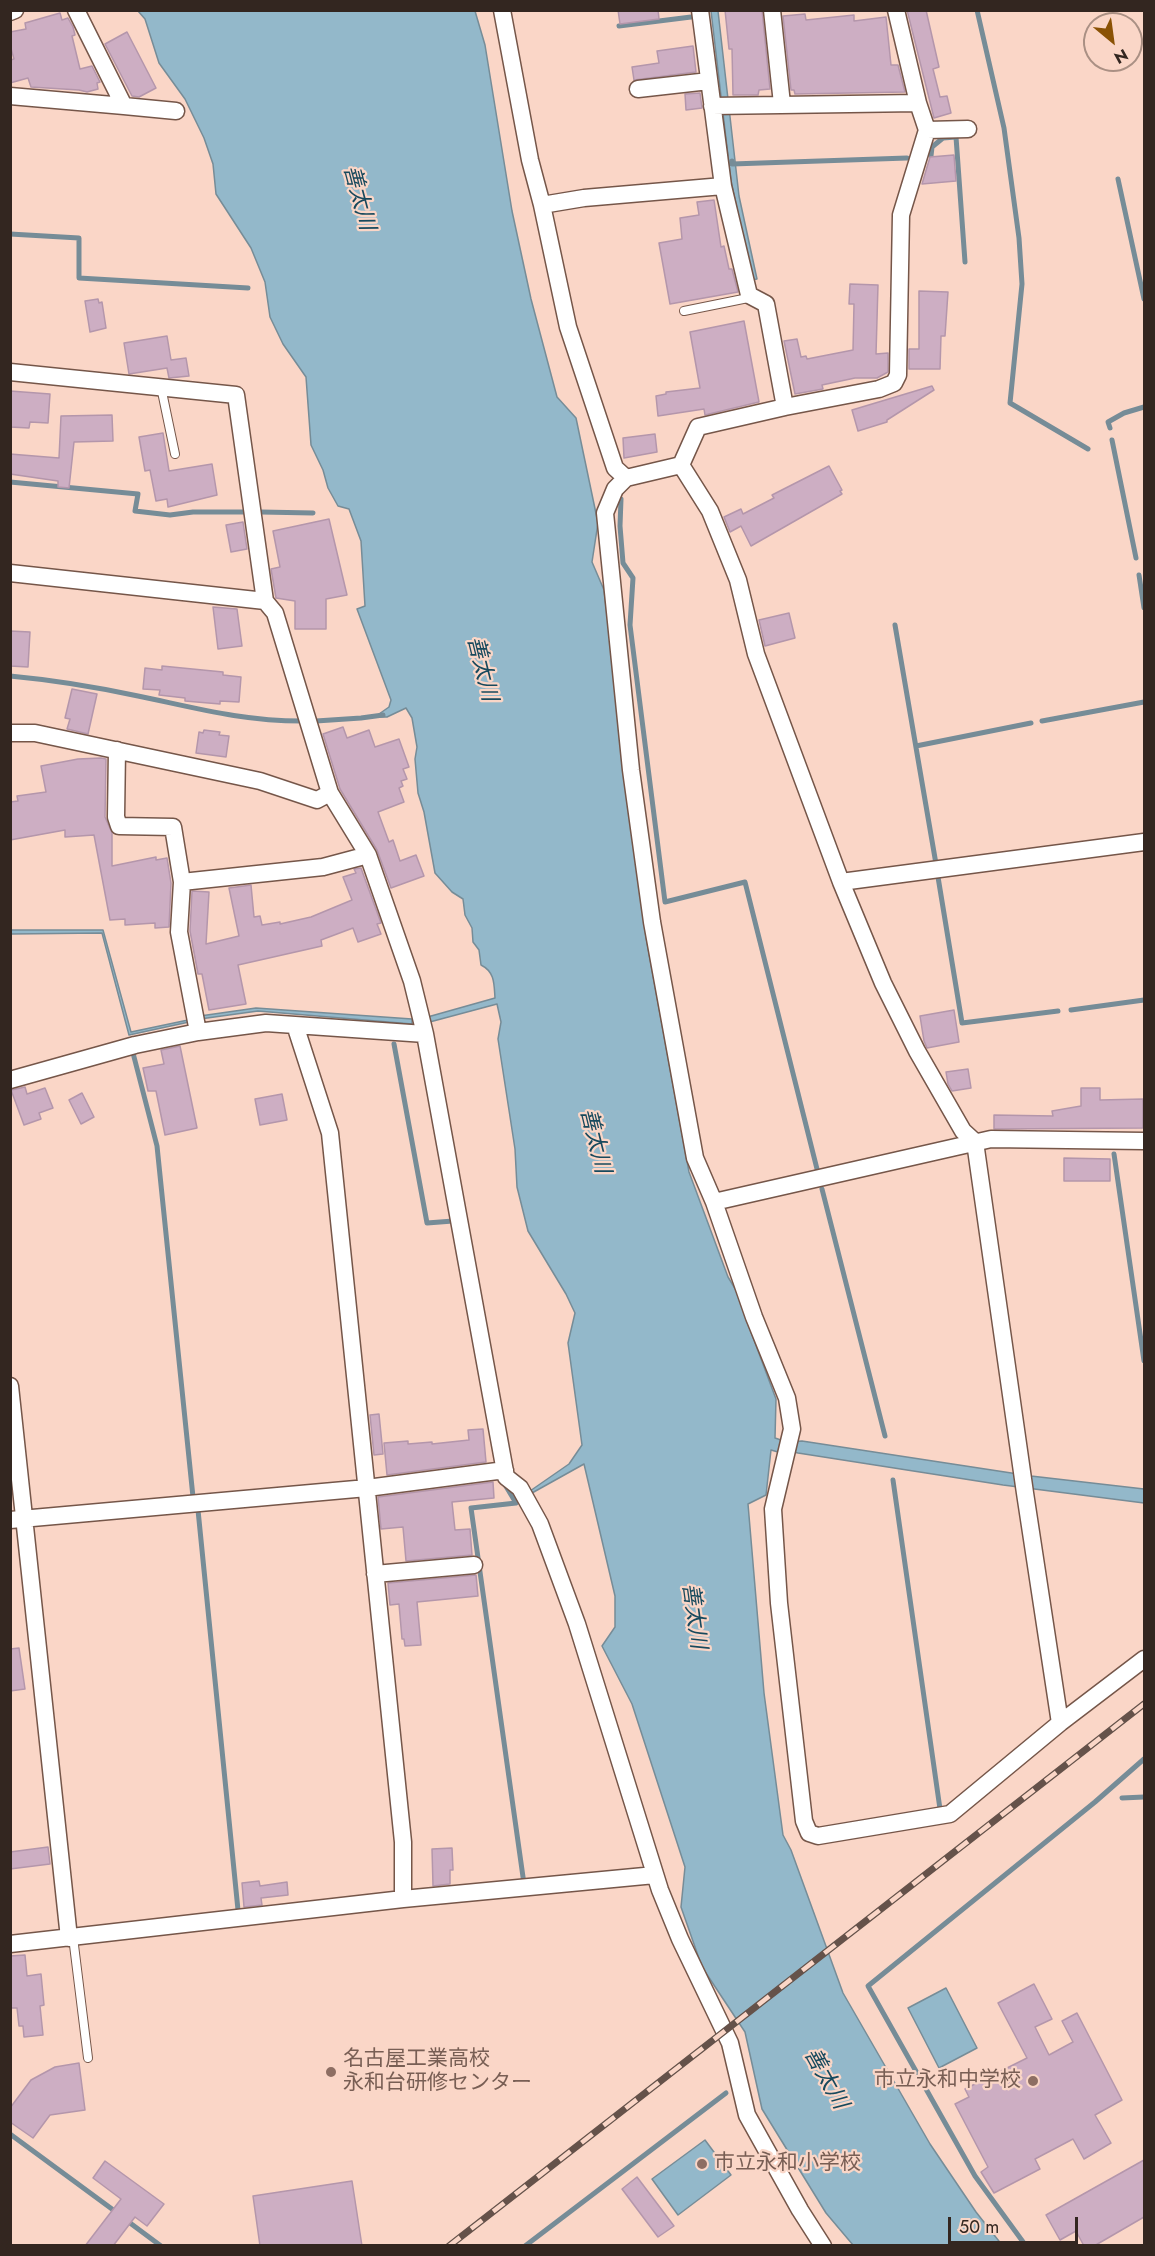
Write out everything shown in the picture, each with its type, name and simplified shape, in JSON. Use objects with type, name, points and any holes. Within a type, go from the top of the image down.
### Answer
[{"type":"street","points":[[10,12],[15,10]]},
{"type":"street","points":[[76,10],[124,106]]},
{"type":"street","points":[[502,10],[530,160],[568,327],[615,468],[626,478]]},
{"type":"street","points":[[700,10],[709,81],[721,106],[723,186],[749,295],[766,304],[785,406]]},
{"type":"street","points":[[772,10],[782,104]]},
{"type":"street","points":[[681,465],[698,428],[785,406],[879,389],[894,383],[898,375],[901,215],[927,130],[918,103],[896,10]]},
{"type":"street","points":[[638,88],[709,81]]},
{"type":"street","points":[[10,96],[176,111]]},
{"type":"street","points":[[721,106],[918,103]]},
{"type":"street","points":[[927,130],[968,129]]},
{"type":"street","points":[[542,205],[584,198],[723,186]]},
{"type":"street","points":[[10,372],[236,395],[265,601],[275,613],[330,793],[368,855],[411,981],[425,1034],[506,1477],[520,1488],[540,1524],[577,1624],[655,1875],[680,1939],[730,2043],[747,2115],[800,2210],[823,2246]]},
{"type":"street","points":[[681,465],[626,478],[615,489],[605,513],[632,770],[652,922],[695,1158],[714,1202],[754,1317],[787,1398],[792,1429],[773,1509],[779,1603],[797,1770],[804,1821],[809,1833],[818,1836],[950,1814],[1060,1723],[1144,1659]]},
{"type":"street","points":[[681,465],[710,511],[738,580],[756,654],[841,882],[883,983],[918,1052],[963,1131],[975,1142],[1060,1723]]},
{"type":"street","points":[[10,573],[265,601]]},
{"type":"street","points":[[10,733],[35,733],[260,781],[317,800],[330,793]]},
{"type":"street","points":[[117,750],[116,817],[119,826],[173,827],[182,882],[179,932],[198,1032]]},
{"type":"street","points":[[841,882],[1144,842]]},
{"type":"street","points":[[182,882],[323,867],[368,855]]},
{"type":"street","points":[[10,1080],[135,1045],[198,1032],[266,1023],[425,1034]]},
{"type":"street","points":[[295,1025],[330,1134],[403,1842],[403,1899]]},
{"type":"street","points":[[714,1202],[991,1138],[1144,1140]]},
{"type":"street","points":[[10,1386],[17,1520],[71,1937]]},
{"type":"street","points":[[17,1520],[367,1488],[505,1470]]},
{"type":"street","points":[[375,1574],[474,1565]]},
{"type":"street","points":[[10,1944],[403,1899],[655,1875]]},
{"type":"lane","points":[[684,311],[754,297]]},
{"type":"lane","points":[[160,387],[175,454]]},
{"type":"lane","points":[[71,1937],[88,2058]]},
{"type":"water","name":"善太川","points":[[138,11],[475,11],[485,45],[512,211],[531,299],[557,397],[576,418],[598,523],[592,562],[604,590],[646,937],[689,1172],[728,1277],[748,1310],[751,1332],[776,1399],[775,1438],[787,1442],[802,1441],[1031,1476],[1144,1489],[1144,1503],[1003,1485],[779,1449],[778,1452],[771,1450],[766,1495],[748,1504],[764,1693],[783,1835],[791,1850],[843,1993],[930,2144],[976,2212],[1002,2245],[853,2245],[826,2213],[762,2109],[745,2032],[702,1967],[681,1907],[685,1867],[632,1704],[602,1646],[615,1627],[615,1596],[584,1464],[532,1493],[530,1491],[569,1464],[582,1445],[568,1343],[575,1313],[528,1231],[517,1187],[515,1149],[498,1039],[501,1022],[497,1004],[426,1023],[424,1018],[495,998],[493,979],[489,971],[481,965],[479,950],[473,942],[472,928],[465,915],[463,899],[452,892],[435,873],[424,812],[418,793],[415,759],[417,747],[412,718],[406,708],[387,717],[379,717],[379,714],[389,707],[391,700],[357,609],[365,606],[361,541],[349,509],[338,506],[328,488],[323,470],[311,445],[306,377],[283,344],[270,317],[265,282],[251,248],[216,194],[213,164],[204,138],[185,99],[159,63],[145,19]]},
{"type":"water","points":[[711,11],[718,11],[739,196],[757,279],[752,280],[731,181]]},
{"type":"water","points":[[10,930],[103,930],[131,1032],[188,1020],[189,1022],[129,1035],[102,933],[11,934]]},
{"type":"water","points":[[256,1008],[412,1019],[412,1024],[258,1011],[200,1019],[200,1016]]},
{"type":"water","points":[[946,1988],[977,2048],[939,2068],[908,2008]]},
{"type":"water","points":[[705,2140],[731,2175],[678,2215],[652,2179]]},
{"type":"building","points":[[618,10],[658,10],[659,19],[620,24]]},
{"type":"building","points":[[725,10],[762,10],[770,89],[759,90],[758,95],[733,95],[732,49],[729,49]]},
{"type":"building","points":[[907,10],[926,10],[939,67],[933,69],[940,97],[947,96],[951,113],[934,118]]},
{"type":"building","points":[[60,13],[62,20],[68,18],[73,27],[75,35],[72,36],[80,69],[92,66],[100,82],[97,83],[98,89],[87,92],[31,87],[28,78],[10,83],[10,60],[14,59],[10,45],[10,32],[26,29],[25,23]]},
{"type":"building","points":[[805,14],[806,20],[854,15],[854,21],[886,17],[891,65],[898,65],[905,92],[795,94],[794,90],[791,90],[783,16]]},
{"type":"building","points":[[127,32],[156,88],[139,97],[132,96],[105,44]]},
{"type":"building","points":[[693,46],[696,72],[634,80],[632,67],[659,63],[657,51]]},
{"type":"building","points":[[700,93],[702,108],[686,110],[685,94]]},
{"type":"building","points":[[954,155],[956,181],[922,184],[930,157]]},
{"type":"building","points":[[714,200],[721,247],[724,246],[729,269],[732,269],[738,292],[670,304],[659,243],[682,239],[680,218],[699,215],[697,202]]},
{"type":"building","points":[[850,284],[878,285],[876,354],[888,353],[888,372],[877,378],[855,378],[822,385],[823,389],[795,394],[784,341],[797,339],[801,357],[806,356],[807,359],[853,350],[854,304],[849,304]]},
{"type":"building","points":[[919,291],[948,292],[945,336],[941,336],[940,369],[909,369],[909,349],[919,349]]},
{"type":"building","points":[[98,299],[99,303],[102,302],[106,328],[90,332],[85,301]]},
{"type":"building","points":[[744,321],[759,402],[705,415],[704,409],[658,416],[656,396],[666,394],[666,392],[700,388],[690,332]]},
{"type":"building","points":[[167,336],[171,360],[186,358],[189,376],[169,378],[167,368],[129,374],[124,343]]},
{"type":"building","points":[[932,386],[934,390],[887,422],[858,431],[852,410]]},
{"type":"building","points":[[10,391],[50,394],[48,423],[30,422],[29,428],[10,427]]},
{"type":"building","points":[[112,415],[113,441],[74,442],[69,488],[58,487],[58,481],[10,474],[10,454],[59,458],[61,416]]},
{"type":"building","points":[[163,433],[169,471],[212,464],[217,495],[168,507],[167,499],[156,501],[150,470],[145,471],[139,437]]},
{"type":"building","points":[[655,434],[657,452],[624,458],[623,438]]},
{"type":"building","points":[[829,466],[842,494],[751,546],[741,526],[730,532],[724,517],[741,509],[743,514],[774,498],[772,495]]},
{"type":"building","points":[[329,519],[347,595],[326,599],[326,629],[295,629],[295,601],[276,598],[271,569],[280,567],[273,531]]},
{"type":"building","points":[[243,522],[247,549],[231,552],[226,525]]},
{"type":"building","points":[[213,607],[237,609],[242,646],[218,649]]},
{"type":"building","points":[[789,613],[795,638],[765,646],[759,620]]},
{"type":"building","points":[[10,631],[30,632],[28,667],[10,666]]},
{"type":"building","points":[[162,666],[223,672],[223,675],[241,677],[239,702],[220,701],[220,704],[185,701],[185,698],[159,695],[160,690],[143,689],[145,668],[162,670]]},
{"type":"building","points":[[72,689],[97,694],[88,734],[67,729],[70,719],[65,718]]},
{"type":"building","points":[[343,727],[347,738],[369,730],[375,747],[399,739],[409,767],[403,769],[407,779],[401,781],[403,786],[399,788],[404,802],[378,812],[389,842],[393,840],[400,861],[416,855],[424,876],[391,888],[377,850],[340,789],[323,734]]},
{"type":"building","points":[[204,730],[229,736],[226,757],[196,753],[199,732],[203,733]]},
{"type":"building","points":[[78,759],[106,759],[105,817],[112,833],[112,866],[156,857],[156,860],[167,858],[171,883],[169,927],[155,928],[155,923],[125,925],[125,919],[110,920],[94,835],[65,837],[65,830],[10,840],[10,802],[18,801],[17,796],[46,792],[41,766]]},
{"type":"building","points":[[361,868],[381,923],[377,924],[381,934],[358,942],[353,928],[321,940],[322,946],[238,965],[246,1004],[209,1010],[202,974],[198,974],[190,931],[192,891],[209,892],[206,944],[239,936],[229,888],[251,885],[254,917],[260,916],[262,925],[280,922],[280,924],[311,917],[352,900],[343,877],[356,873],[354,869]]},
{"type":"building","points":[[954,1010],[959,1042],[927,1048],[920,1016]]},
{"type":"building","points":[[180,1046],[197,1128],[165,1135],[156,1091],[148,1091],[143,1068],[164,1064],[161,1050]]},
{"type":"building","points":[[968,1069],[971,1088],[952,1091],[946,1072]]},
{"type":"building","points":[[25,1087],[27,1094],[45,1088],[53,1108],[39,1113],[41,1119],[24,1125],[11,1090]]},
{"type":"building","points":[[1081,1088],[1100,1088],[1100,1100],[1143,1099],[1143,1128],[994,1129],[994,1115],[1053,1116],[1052,1111],[1081,1106]]},
{"type":"building","points":[[82,1093],[94,1117],[81,1124],[69,1100]]},
{"type":"building","points":[[282,1094],[287,1120],[260,1125],[255,1099]]},
{"type":"building","points":[[1064,1158],[1110,1159],[1110,1181],[1064,1181]]},
{"type":"building","points":[[379,1414],[383,1454],[374,1455],[370,1415]]},
{"type":"building","points":[[483,1429],[486,1462],[387,1475],[384,1443],[408,1441],[408,1444],[432,1442],[432,1444],[469,1440],[468,1430]]},
{"type":"building","points":[[493,1482],[494,1498],[452,1502],[455,1530],[470,1529],[472,1555],[406,1561],[403,1527],[381,1529],[378,1497]]},
{"type":"building","points":[[476,1575],[478,1596],[417,1602],[421,1645],[405,1646],[404,1639],[402,1639],[399,1604],[390,1605],[388,1583]]},
{"type":"building","points":[[19,1648],[25,1689],[10,1691],[10,1649]]},
{"type":"building","points":[[48,1847],[50,1864],[10,1869],[10,1852]]},
{"type":"building","points":[[452,1848],[453,1870],[450,1870],[450,1884],[433,1886],[432,1849]]},
{"type":"building","points":[[259,1881],[260,1886],[287,1882],[288,1895],[261,1898],[262,1905],[244,1907],[242,1883]]},
{"type":"building","points":[[25,1955],[27,1976],[41,1974],[44,2005],[40,2006],[43,2035],[24,2037],[23,2026],[19,2026],[17,2008],[10,2008],[10,1956]]},
{"type":"building","points":[[1034,1984],[1052,2019],[1035,2027],[1049,2055],[1073,2042],[1062,2021],[1077,2013],[1122,2100],[1095,2115],[1111,2143],[1084,2159],[1073,2139],[1035,2159],[1040,2169],[994,2193],[981,2172],[988,2167],[955,2104],[969,2097],[965,2089],[1027,2058],[998,2003]]},
{"type":"building","points":[[79,2063],[85,2110],[50,2115],[33,2138],[10,2122],[10,2108],[31,2080],[55,2067]]},
{"type":"building","points":[[1144,2160],[1144,2217],[1094,2246],[1084,2246],[1076,2231],[1060,2240],[1046,2215]]},
{"type":"building","points":[[105,2161],[164,2204],[147,2226],[135,2217],[113,2246],[85,2246],[121,2199],[93,2178]]},
{"type":"building","points":[[637,2177],[674,2226],[658,2237],[622,2189]]},
{"type":"building","points":[[352,2181],[362,2246],[260,2246],[253,2196]]},
{"type":"waterway","points":[[977,10],[1004,128],[1019,238],[1022,284],[1010,403],[1088,449]]},
{"type":"waterway","points":[[619,26],[691,17]]},
{"type":"waterway","points":[[931,156],[932,147],[943,138],[956,137],[965,262]]},
{"type":"waterway","points":[[732,161],[732,164],[907,158]]},
{"type":"waterway","points":[[1118,179],[1144,299]]},
{"type":"waterway","points":[[10,234],[79,238],[79,278],[248,288]]},
{"type":"waterway","points":[[1110,428],[1108,422],[1124,413],[1144,407]]},
{"type":"waterway","points":[[1112,440],[1136,558]]},
{"type":"waterway","points":[[10,482],[138,494],[135,511],[170,515],[193,512],[244,512]]},
{"type":"waterway","points":[[621,499],[620,526],[623,563],[633,578],[630,625],[665,902],[745,882],[817,1169]]},
{"type":"waterway","points":[[261,512],[313,513]]},
{"type":"waterway","points":[[1139,575],[1144,608]]},
{"type":"waterway","points":[[895,625],[936,864]]},
{"type":"waterway","points":[[10,676],[90,687],[239,716],[302,721]]},
{"type":"waterway","points":[[1042,721],[1144,702]]},
{"type":"waterway","points":[[316,721],[383,715]]},
{"type":"waterway","points":[[916,746],[1031,723]]},
{"type":"waterway","points":[[938,877],[962,1023],[1058,1011]]},
{"type":"waterway","points":[[1071,1010],[1144,1000]]},
{"type":"waterway","points":[[394,1044],[427,1223],[453,1221],[454,1226]]},
{"type":"waterway","points":[[133,1053],[157,1146],[193,1497]]},
{"type":"waterway","points":[[1114,1154],[1144,1361]]},
{"type":"waterway","points":[[822,1189],[885,1436]]},
{"type":"waterway","points":[[893,1480],[940,1809]]},
{"type":"waterway","points":[[504,1483],[516,1503],[471,1508],[524,1884]]},
{"type":"waterway","points":[[198,1510],[238,1910]]},
{"type":"waterway","points":[[1026,2246],[975,2176],[868,1986],[1095,1802],[1144,1759]]},
{"type":"waterway","points":[[1122,1798],[1144,1797]]},
{"type":"waterway","points":[[525,2246],[726,2093]]},
{"type":"waterway","points":[[10,2134],[116,2212]]},
{"type":"waterway","points":[[126,2220],[161,2246]]},
{"type":"railway","points":[[449,2246],[1144,1704]]},
{"type":"place","name":"名古屋工業高校 永和台研修センター","points":[[331,2072]]},
{"type":"place","name":"市立永和中学校","points":[[1033,2081]]},
{"type":"place","name":"市立永和小学校","points":[[702,2164]]}]
